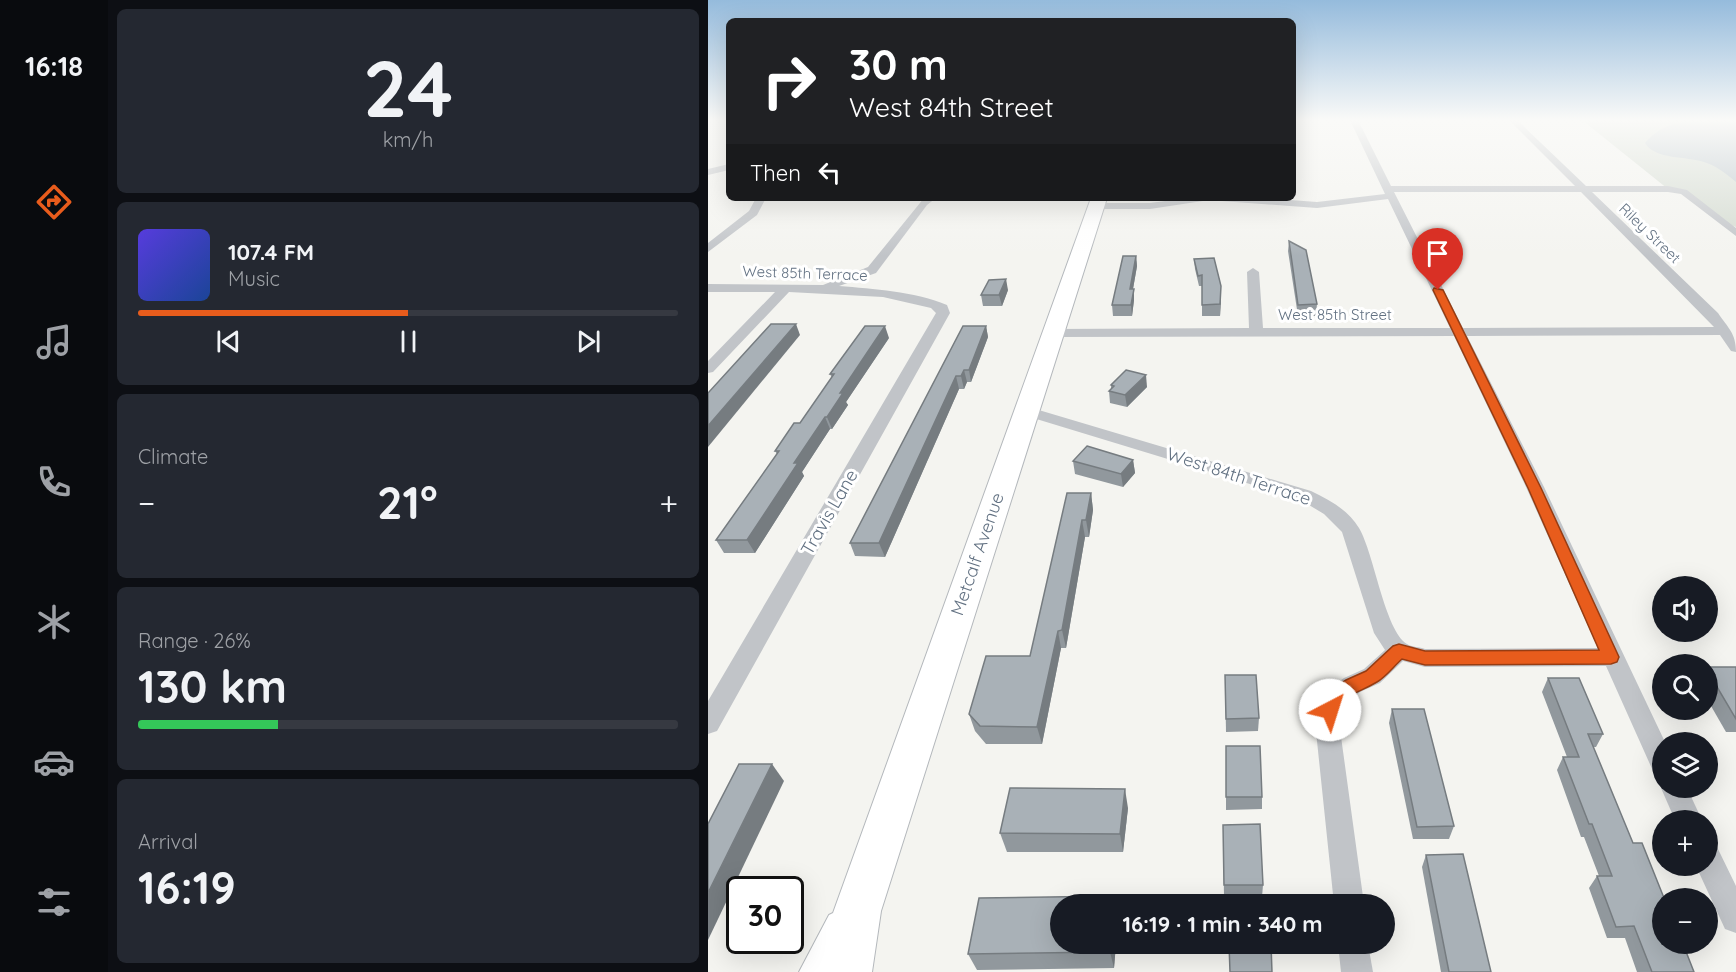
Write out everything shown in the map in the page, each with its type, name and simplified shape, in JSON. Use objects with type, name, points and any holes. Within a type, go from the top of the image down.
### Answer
[{"type":"main road","name":"Metcalf Avenue","points":[[847,972],[857,911],[1097,202]]},
{"type":"main road","name":"Metcalf Avenue","points":[[824,972],[857,911]]},
{"type":"street","points":[[1376,165],[1535,488],[1652,742]]},
{"type":"street","name":"Riley Street","points":[[1559,165],[1726,331],[1736,348]]},
{"type":"street","points":[[708,172],[726,168]]},
{"type":"street","points":[[1262,201],[1317,205],[1389,193],[1659,188],[1684,192],[1736,233]]},
{"type":"street","points":[[708,249],[753,213],[759,201]]},
{"type":"street","points":[[819,288],[872,270],[925,201]]},
{"type":"street","points":[[1097,202],[1150,206],[1189,201]]},
{"type":"street","points":[[872,270],[872,278],[883,293]]},
{"type":"street","points":[[1253,272],[1256,331]]},
{"type":"street","name":"West 85th Terrace","points":[[708,288],[819,288],[883,293],[935,305]]},
{"type":"street","points":[[708,369],[786,288]]},
{"type":"street","name":"Travis Lane","points":[[708,723],[943,313],[942,308],[935,305]]},
{"type":"street","name":"West 85th Street","points":[[1053,333],[1726,331]]},
{"type":"street","name":"West 84th Terrace","points":[[1026,411],[1305,495],[1326,505],[1343,519],[1351,531],[1365,566],[1385,633],[1399,651]]},
{"type":"street","points":[[1348,894],[1327,722],[1334,698],[1372,676],[1399,651],[1425,658],[1611,657]]},
{"type":"street","points":[[1716,876],[1736,918]]},
{"type":"street","points":[[1354,954],[1357,972]]},
{"type":"shaded area","points":[[1639,165],[1736,165],[1736,227],[1719,220],[1684,192],[1668,189]]},
{"type":"shaded area","points":[[1712,165],[1736,165],[1736,182]]},
{"type":"building","points":[[1289,241],[1306,250],[1317,304],[1298,305]]},
{"type":"building","points":[[1123,256],[1136,256],[1130,289],[1134,289],[1131,305],[1112,305]]},
{"type":"building","points":[[1214,258],[1221,286],[1220,304],[1202,305],[1202,275],[1198,276],[1194,259]]},
{"type":"building","points":[[1006,279],[999,295],[981,295],[989,280]]},
{"type":"building","points":[[771,324],[796,324],[708,426],[708,393]]},
{"type":"building","points":[[865,326],[885,326],[840,393],[843,393],[794,463],[798,463],[747,540],[716,540],[779,451],[775,451],[794,423],[800,423],[834,374],[830,374]]},
{"type":"building","points":[[963,326],[986,326],[969,370],[964,370],[961,376],[956,376],[879,543],[850,543]]},
{"type":"building","points":[[1126,370],[1146,375],[1125,395],[1109,391],[1114,386],[1111,385]]},
{"type":"building","points":[[1087,446],[1133,460],[1121,474],[1073,461]]},
{"type":"building","points":[[1067,493],[1091,493],[1086,520],[1082,520],[1062,630],[1058,631],[1037,727],[980,726],[969,714],[986,656],[1030,656]]},
{"type":"building","points":[[1718,667],[1736,667],[1736,719],[1718,689]]},
{"type":"building","points":[[1225,675],[1256,675],[1259,718],[1226,719]]},
{"type":"building","points":[[1548,678],[1579,678],[1603,734],[1588,734],[1633,843],[1642,843],[1652,868],[1652,876],[1655,876],[1660,888],[1652,888],[1652,954],[1687,954],[1694,972],[1652,972],[1634,926],[1616,927],[1597,876],[1612,876],[1563,757],[1579,757]]},
{"type":"building","points":[[1392,709],[1424,709],[1454,826],[1417,827]]},
{"type":"building","points":[[1226,746],[1260,746],[1262,797],[1226,797]]},
{"type":"building","points":[[739,764],[772,764],[708,893],[708,824]]},
{"type":"building","points":[[1010,788],[1125,789],[1120,834],[1000,833]]},
{"type":"building","points":[[1260,824],[1263,885],[1224,885],[1223,825]]},
{"type":"building","points":[[1463,854],[1491,972],[1449,972],[1426,855]]},
{"type":"building","points":[[1050,897],[1050,953],[968,954],[979,898]]},
{"type":"building","points":[[1229,954],[1271,954],[1272,972],[1230,972]]},
{"type":"route","points":[[1330,710],[1334,698],[1372,676],[1399,651],[1425,658],[1611,657],[1535,488],[1438,290]]}]
